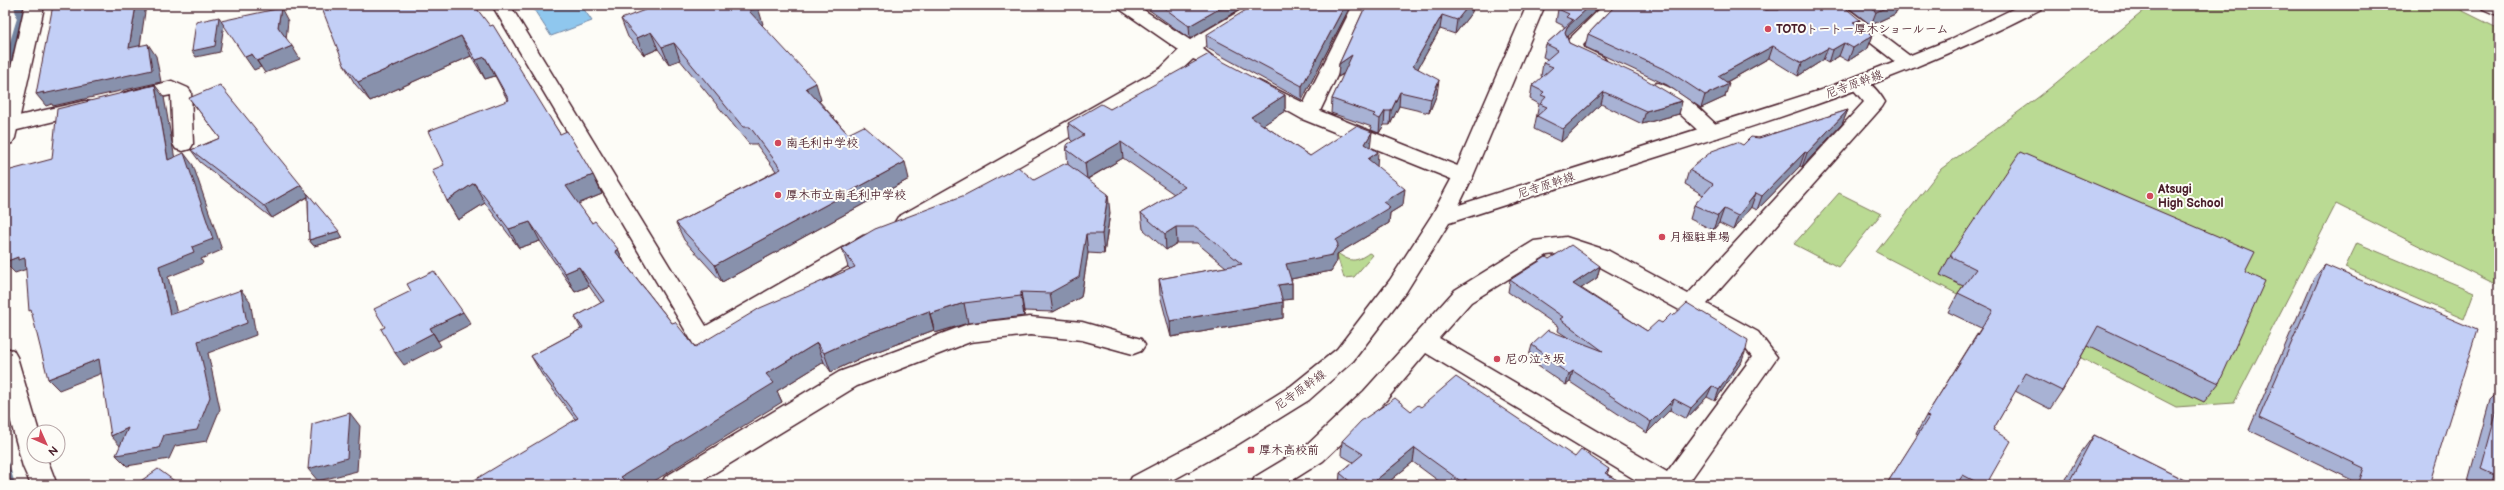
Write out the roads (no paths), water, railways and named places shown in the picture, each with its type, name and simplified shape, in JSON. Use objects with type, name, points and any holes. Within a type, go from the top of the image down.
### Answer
[{"type":"street","points":[[34,5],[34,12],[11,89],[7,132],[109,102],[172,87],[180,92],[183,144]]},
{"type":"street","points":[[501,5],[702,339],[1168,72],[1201,40],[1263,5]]},
{"type":"street","points":[[1123,5],[1190,50],[1218,65]]},
{"type":"street","points":[[1309,114],[1362,5]]},
{"type":"street","points":[[1441,218],[1463,176],[1536,5]]},
{"type":"street","points":[[1611,68],[1575,51],[1573,44],[1615,5]]},
{"type":"street","points":[[1768,17],[1786,5]]},
{"type":"street","points":[[1831,5],[1909,63]]},
{"type":"street","name":"尼寺原幹線","points":[[1144,484],[1226,439],[1300,393],[1345,355],[1398,286],[1441,218],[1712,132],[1858,83],[1990,29],[2035,5]]},
{"type":"street","points":[[2489,5],[2499,10]]},
{"type":"street","points":[[1246,80],[1309,114],[1463,176]]},
{"type":"street","points":[[1639,80],[1659,90],[1686,108],[1712,132]]},
{"type":"street","points":[[1692,305],[1875,102],[1858,83]]},
{"type":"street","points":[[1264,485],[1314,454],[1373,398],[1425,341],[1444,314],[1462,296],[1542,247],[1566,245],[1601,257],[1692,305],[1750,338],[1765,356],[1672,485]]},
{"type":"street","points":[[674,485],[848,379],[968,333],[1030,326],[1082,331],[1133,345]]},
{"type":"street","points":[[1425,341],[1666,485]]},
{"type":"street","points":[[5,357],[8,381],[36,467],[44,485]]},
{"type":"water","points":[[531,5],[581,5],[592,21],[551,36]]},
{"type":"waterway","points":[[5,72],[21,19],[18,5]]},
{"type":"waterway","points":[[5,465],[11,485]]},
{"type":"place","name":"TOTOトートー厚木ショールーム","points":[[1768,29]]},
{"type":"place","name":"南毛利中学校","points":[[778,143]]},
{"type":"place","name":"厚木市立南毛利中学校","points":[[778,195]]},
{"type":"place","name":"Atsugi High School","points":[[2150,196]]},
{"type":"place","name":"月極駐車場","points":[[1662,237]]},
{"type":"place","name":"尼の泣き坂","points":[[1497,359]]},
{"type":"place","name":"厚木高校前","points":[[1251,450]]}]
